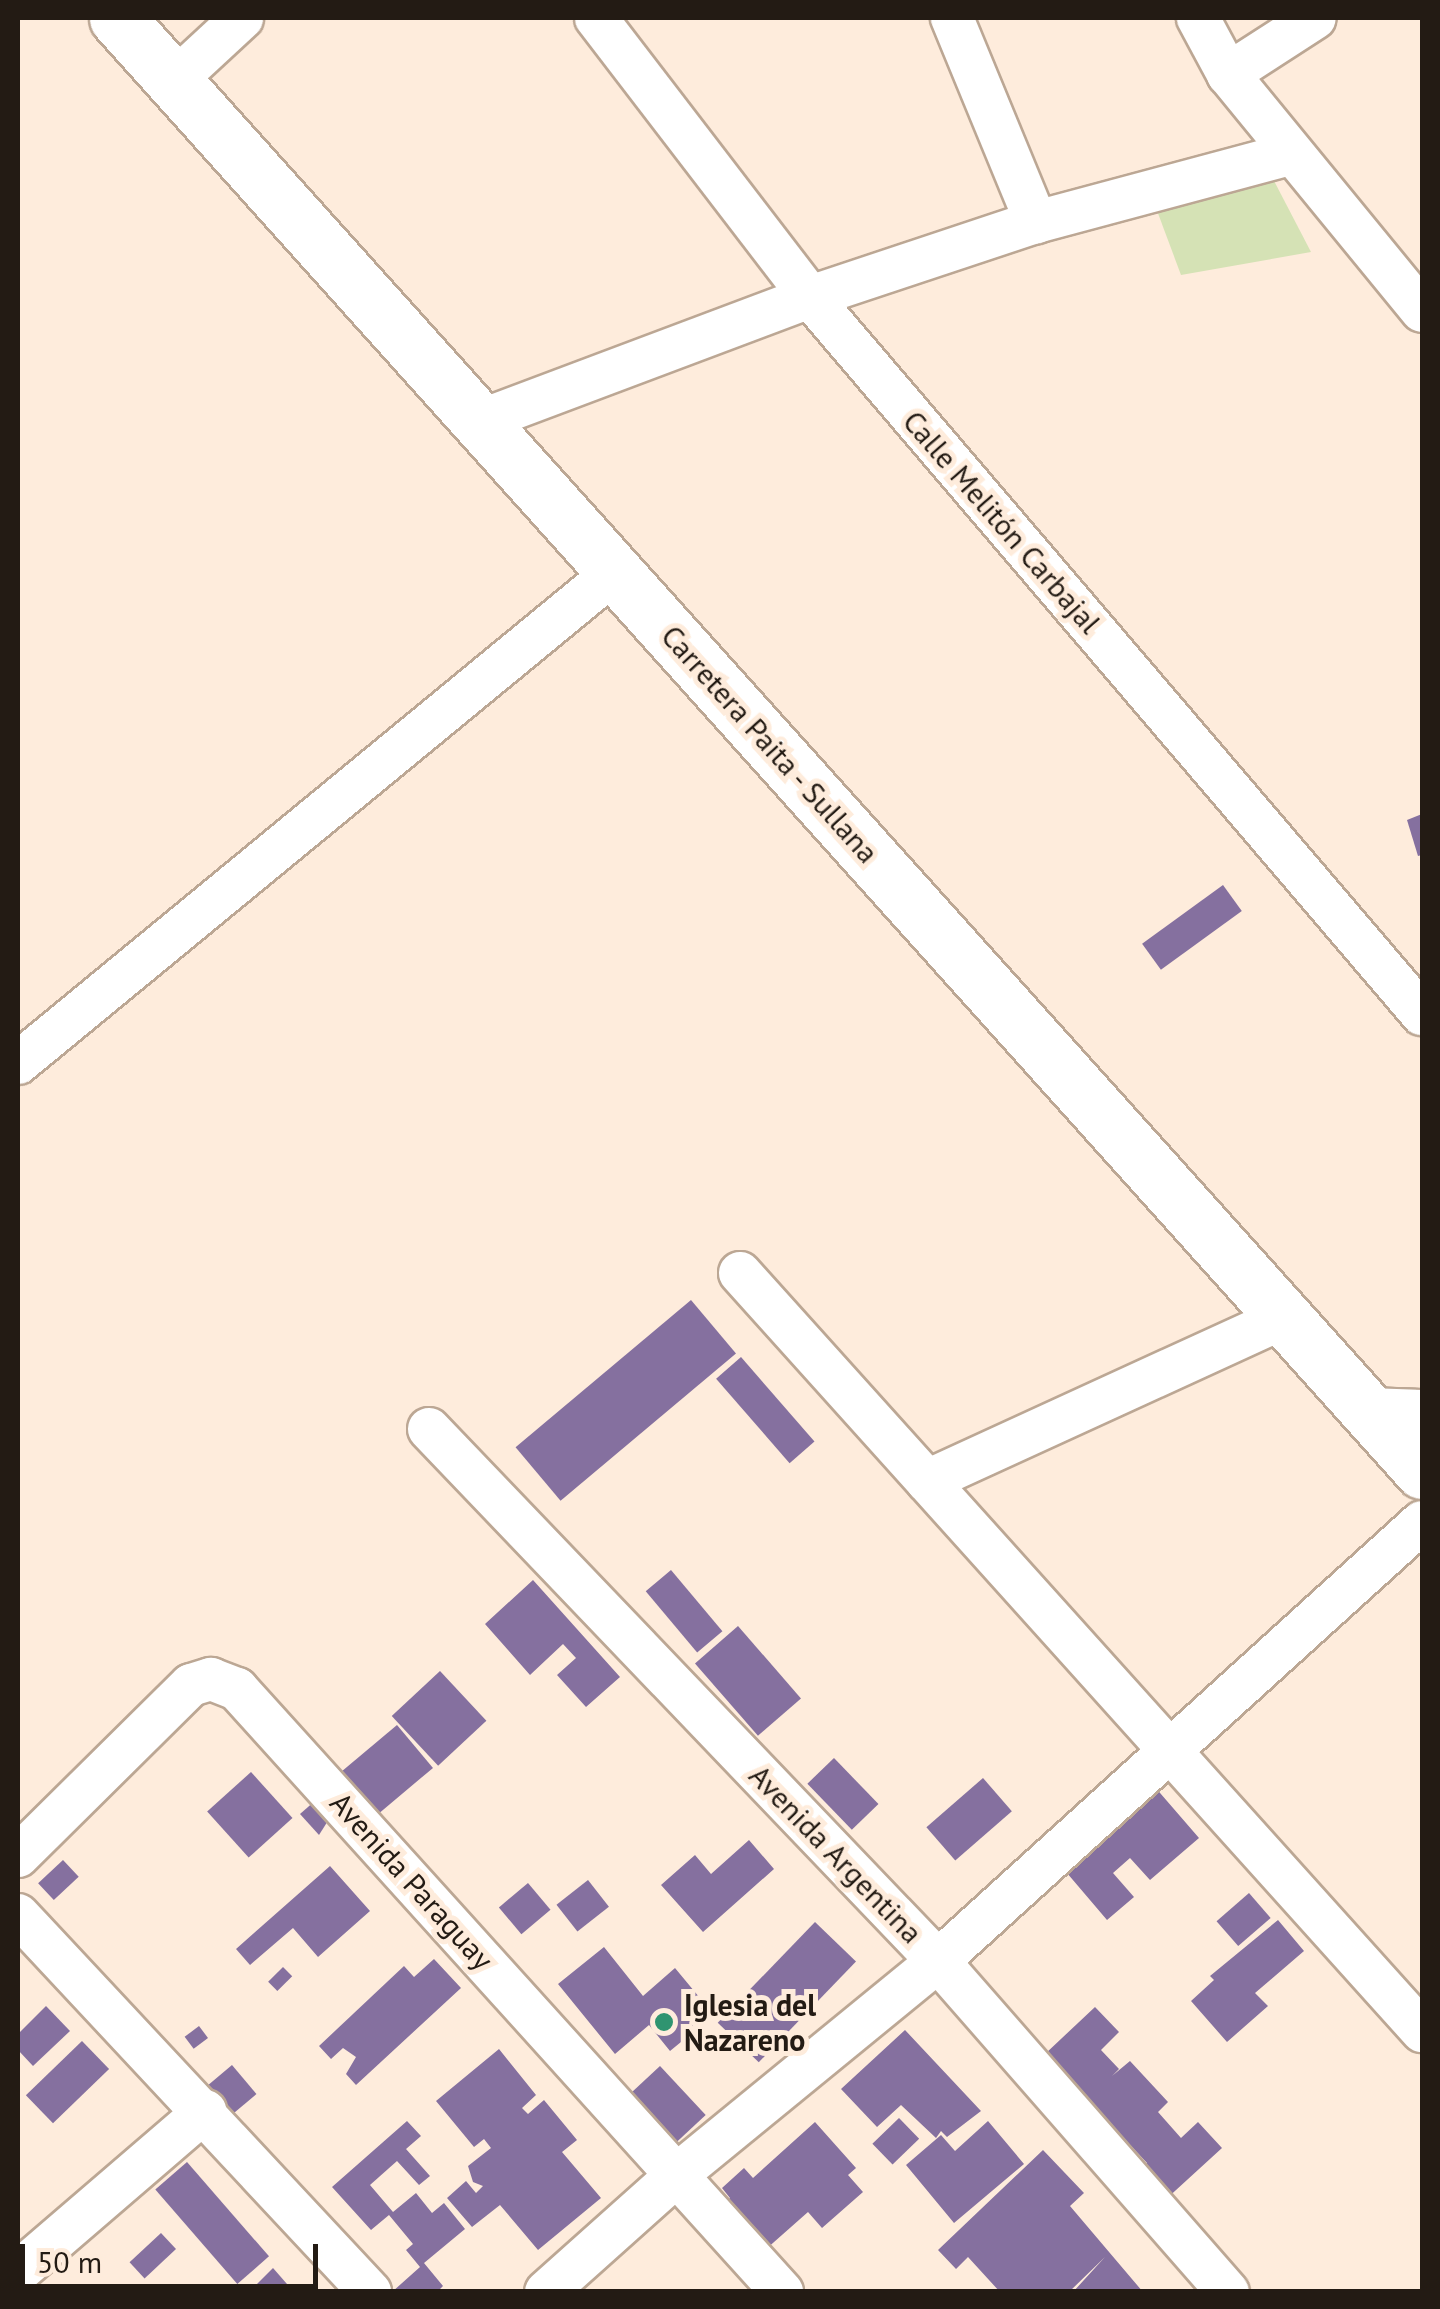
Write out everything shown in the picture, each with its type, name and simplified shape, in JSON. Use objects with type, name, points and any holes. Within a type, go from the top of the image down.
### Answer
[{"type":"main road","name":"Carretera Paita - Sullana","points":[[116,18],[1422,1471]]},
{"type":"street","points":[[174,81],[242,18]]},
{"type":"street","name":"Calle Melitón Carbajal","points":[[596,18],[810,297],[1422,1014]]},
{"type":"street","points":[[952,18],[1036,222]]},
{"type":"street","points":[[1198,18],[1228,74],[1422,311]]},
{"type":"street","points":[[1228,74],[1315,18]]},
{"type":"street","points":[[480,421],[810,297],[1036,222],[1290,154]]},
{"type":"street","points":[[18,1063],[616,572]]},
{"type":"street","points":[[740,1273],[1422,2031]]},
{"type":"street","points":[[927,1482],[1285,1317]]},
{"type":"street","points":[[1368,1409],[1422,1411]]},
{"type":"street","name":"Avenida Argentina","points":[[429,1429],[938,1961],[1228,2292]]},
{"type":"street","points":[[546,2292],[679,2173],[938,1961],[1422,1522]]},
{"type":"street","name":"Avenida Paraguay","points":[[18,1856],[191,1685],[211,1679],[237,1689],[679,2173],[782,2292]]},
{"type":"street","points":[[18,1915],[370,2292]]},
{"type":"street","points":[[18,2272],[205,2111]]},
{"type":"green space","points":[[1272,177],[1311,252],[1181,275],[1156,208]]},
{"type":"building","points":[[1422,814],[1422,855],[1418,856],[1407,820]]},
{"type":"building","points":[[1223,885],[1242,911],[1161,970],[1142,944]]},
{"type":"building","points":[[691,1300],[736,1354],[561,1501],[516,1447]]},
{"type":"building","points":[[741,1357],[814,1442],[790,1463],[716,1379]]},
{"type":"building","points":[[671,1570],[722,1631],[697,1652],[646,1591]]},
{"type":"building","points":[[533,1580],[620,1677],[586,1707],[557,1675],[576,1658],[563,1644],[530,1675],[485,1624]]},
{"type":"building","points":[[738,1626],[801,1698],[758,1736],[695,1663]]},
{"type":"building","points":[[440,1671],[486,1721],[438,1766],[392,1716]]},
{"type":"building","points":[[397,1725],[433,1768],[374,1817],[338,1774]]},
{"type":"building","points":[[834,1758],[878,1804],[852,1830],[807,1784]]},
{"type":"building","points":[[251,1772],[292,1818],[249,1858],[207,1811]]},
{"type":"building","points":[[983,1778],[1012,1811],[955,1860],[926,1827]]},
{"type":"building","points":[[1154,1786],[1199,1838],[1150,1880],[1130,1858],[1113,1873],[1134,1897],[1107,1920],[1061,1866]]},
{"type":"building","points":[[316,1800],[331,1816],[319,1835],[300,1814]]},
{"type":"building","points":[[749,1840],[774,1869],[703,1932],[661,1885],[695,1855],[711,1874]]},
{"type":"building","points":[[63,1860],[79,1877],[54,1900],[38,1883]]},
{"type":"building","points":[[330,1866],[370,1911],[318,1957],[293,1928],[250,1965],[236,1949]]},
{"type":"building","points":[[588,1880],[609,1907],[577,1931],[556,1905]]},
{"type":"building","points":[[528,1883],[550,1910],[521,1934],[499,1907]]},
{"type":"building","points":[[1249,1893],[1271,1918],[1238,1946],[1217,1921]]},
{"type":"building","points":[[1278,1920],[1304,1951],[1255,1993],[1268,2006],[1227,2042],[1191,2001],[1214,1980],[1210,1976]]},
{"type":"building","points":[[815,1922],[856,1962],[759,2062],[718,2023]]},
{"type":"building","points":[[604,1947],[643,1996],[675,1968],[714,2015],[670,2051],[649,2025],[615,2054],[558,1984]]},
{"type":"building","points":[[434,1959],[461,1988],[356,2085],[346,2074],[356,2057],[343,2048],[331,2059],[319,2046],[404,1966],[414,1977]]},
{"type":"building","points":[[283,1967],[292,1976],[277,1991],[268,1982]]},
{"type":"building","points":[[46,2006],[70,2031],[33,2066],[18,2050],[18,2034]]},
{"type":"building","points":[[1095,2007],[1119,2032],[1101,2050],[1119,2069],[1112,2076],[1130,2061],[1168,2102],[1158,2112],[1181,2138],[1198,2122],[1222,2148],[1164,2201],[1138,2172],[1147,2163],[1045,2054]]},
{"type":"building","points":[[199,2026],[208,2038],[194,2049],[185,2037]]},
{"type":"building","points":[[905,2030],[981,2111],[947,2137],[941,2131],[936,2138],[901,2105],[877,2127],[841,2089]]},
{"type":"building","points":[[82,2041],[109,2069],[53,2123],[26,2095]]},
{"type":"building","points":[[499,2049],[536,2095],[522,2108],[528,2114],[544,2100],[577,2140],[562,2152],[601,2198],[538,2250],[500,2205],[472,2227],[447,2198],[466,2181],[476,2193],[483,2186],[473,2182],[468,2166],[491,2148],[484,2139],[474,2147],[436,2101]]},
{"type":"building","points":[[232,2065],[256,2094],[229,2117],[204,2088]]},
{"type":"building","points":[[660,2066],[706,2115],[666,2152],[621,2103]]},
{"type":"building","points":[[899,2118],[919,2139],[893,2165],[872,2144]]},
{"type":"building","points":[[407,2121],[421,2136],[406,2149],[430,2176],[419,2185],[397,2161],[370,2185],[393,2212],[416,2193],[432,2213],[444,2203],[465,2229],[424,2263],[443,2286],[437,2292],[392,2292],[420,2267],[406,2250],[413,2244],[389,2215],[371,2230],[332,2187]]},
{"type":"building","points":[[988,2121],[1024,2164],[954,2223],[906,2165],[941,2135],[955,2151]]},
{"type":"building","points":[[815,2122],[856,2168],[848,2175],[863,2192],[822,2228],[808,2212],[765,2250],[724,2204],[730,2198],[722,2188],[744,2168],[753,2178]]},
{"type":"building","points":[[1043,2150],[1084,2193],[1070,2206],[1143,2292],[1073,2292],[1105,2257],[1069,2292],[1000,2292],[968,2257],[956,2269],[938,2250]]},
{"type":"building","points":[[187,2162],[269,2256],[237,2284],[155,2190]]},
{"type":"building","points":[[161,2233],[176,2249],[145,2278],[130,2262]]},
{"type":"building","points":[[273,2268],[294,2292],[249,2292]]},
{"type":"place","name":"Iglesia del Nazareno","points":[[664,2022]]}]
